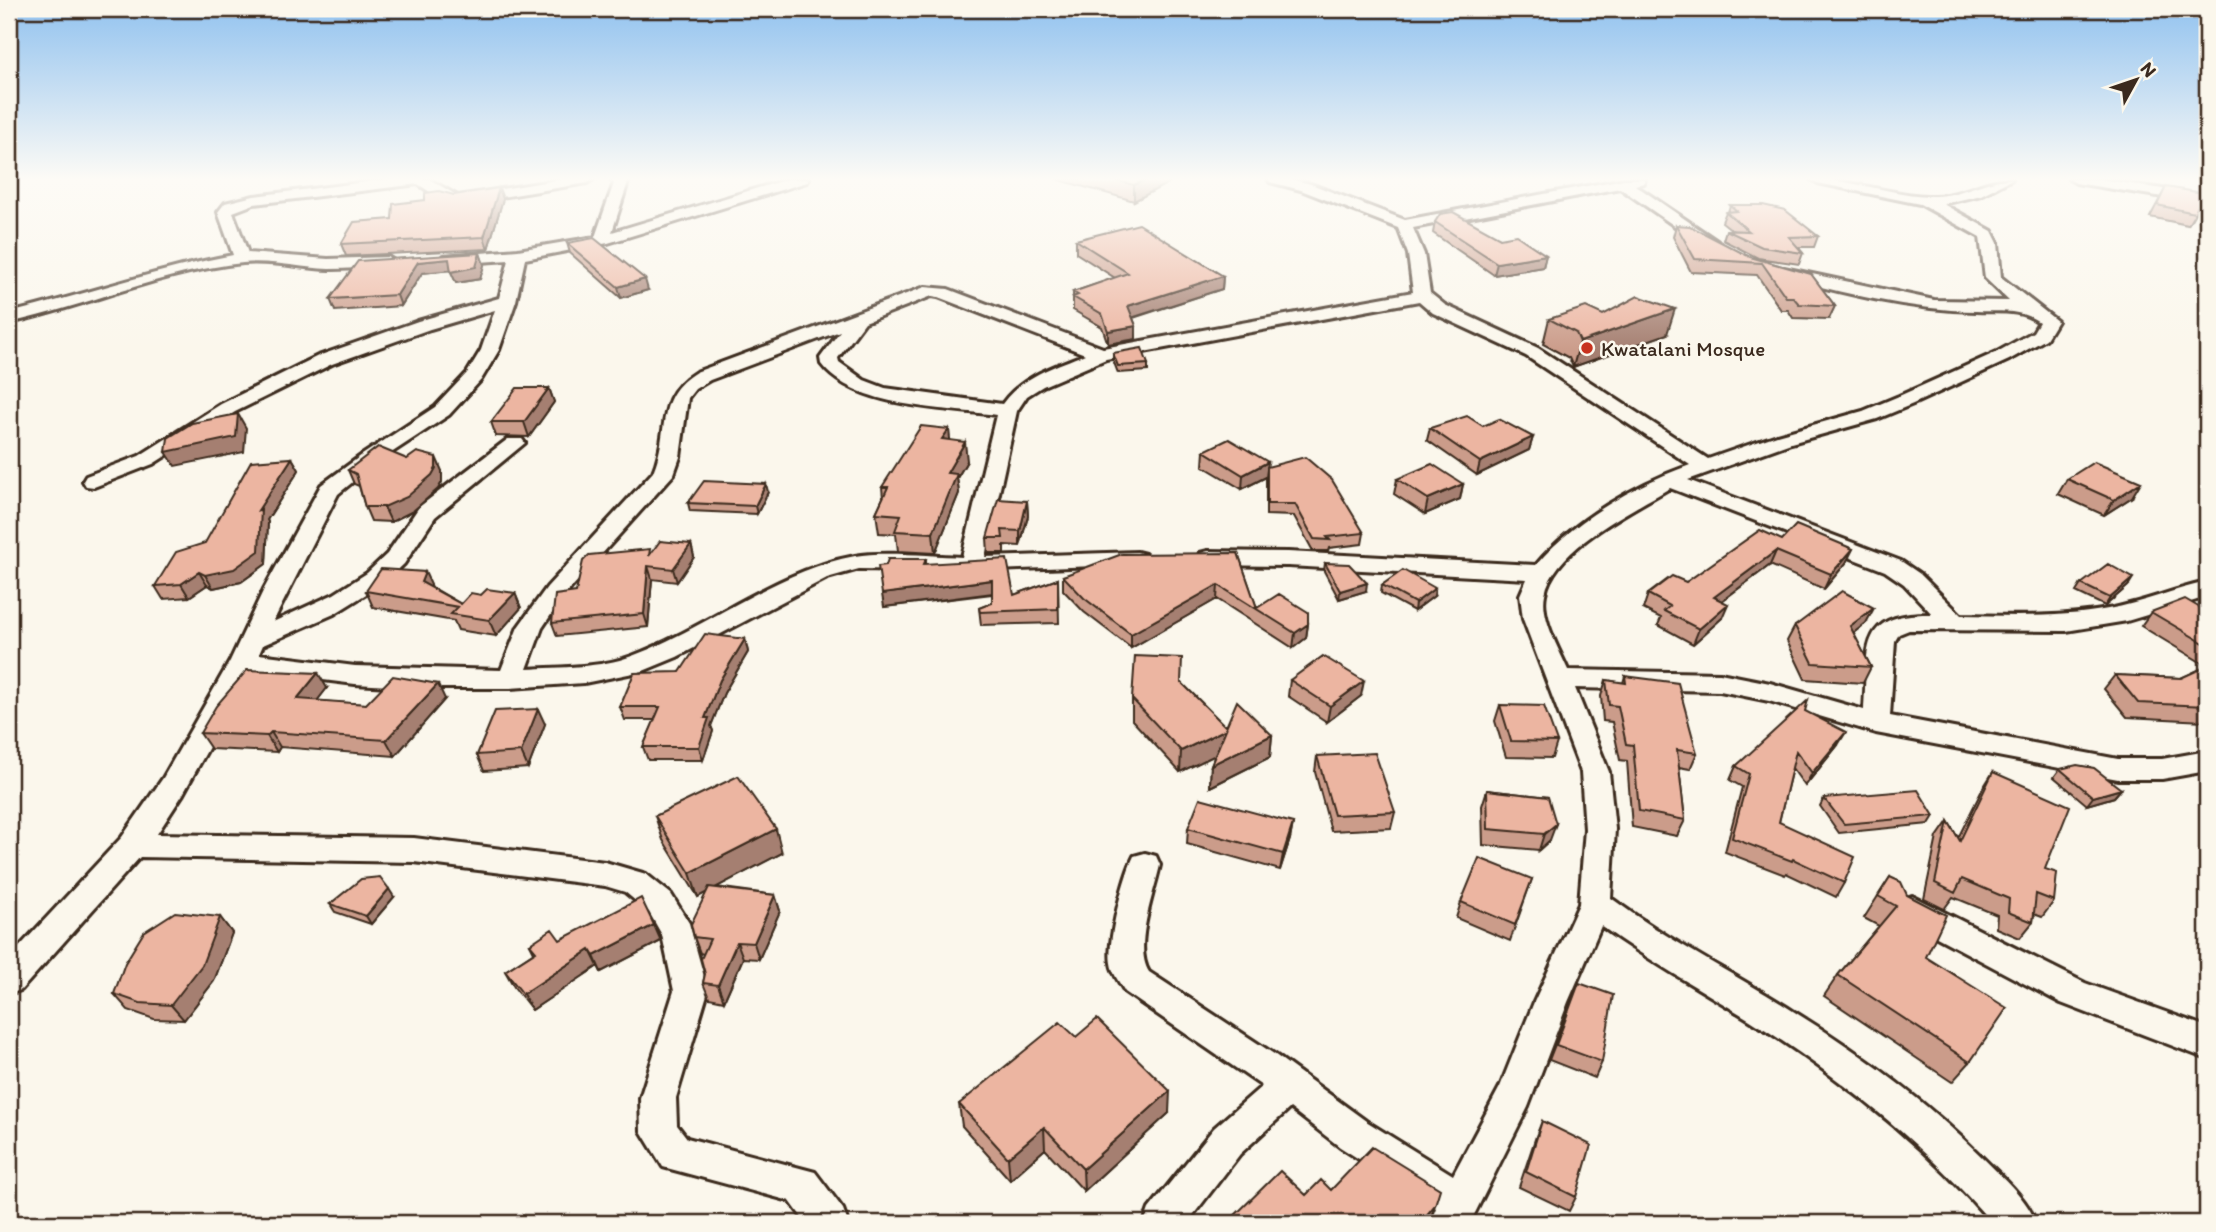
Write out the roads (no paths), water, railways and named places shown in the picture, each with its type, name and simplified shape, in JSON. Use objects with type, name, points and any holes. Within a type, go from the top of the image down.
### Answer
[{"type":"street","points":[[234,236],[242,258]]},
{"type":"street","points":[[428,260],[518,255],[613,236]]},
{"type":"street","points":[[1409,236],[1416,254],[1422,295],[1440,309],[1532,352],[1705,466]]},
{"type":"street","points":[[1701,236],[1725,251]]},
{"type":"street","points":[[1146,865],[1126,946],[1127,965],[1137,982],[1289,1086],[1455,1213],[1515,1096],[1551,1002],[1595,904],[1600,829],[1595,772],[1535,619],[1532,595],[1542,573],[1560,551],[1601,520],[1668,480],[1784,439],[1870,415],[2003,356],[2040,335],[2047,327],[2048,321],[2003,288],[1991,274],[1988,236]]},
{"type":"street","points":[[9,980],[133,845],[173,786],[248,651],[276,589],[330,490],[369,459],[453,401],[474,376],[489,350],[507,301],[518,255]]},
{"type":"street","points":[[9,318],[60,306],[178,270],[242,258],[264,257],[328,264],[402,261]]},
{"type":"street","points":[[1774,270],[1934,305],[2028,307]]},
{"type":"street","points":[[510,679],[530,627],[555,592],[663,474],[670,457],[678,398],[688,385],[703,376],[919,294],[942,293],[1101,354]]},
{"type":"street","points":[[972,564],[1007,411],[1020,392],[1036,382],[1101,354],[1422,295]]},
{"type":"street","points":[[94,481],[153,456],[228,408],[325,360],[424,325],[507,301]]},
{"type":"street","points":[[860,316],[829,358],[830,364],[857,384],[881,393],[1007,411]]},
{"type":"street","points":[[248,651],[361,590],[397,557],[414,525],[427,512],[515,443]]},
{"type":"street","points":[[1668,480],[1893,566],[1912,579],[1953,621]]},
{"type":"street","points":[[248,651],[355,675],[424,679],[510,679],[584,674],[634,665],[668,651],[819,573],[840,565],[858,562],[972,564],[1164,558]]},
{"type":"street","points":[[1191,558],[1288,559],[1542,573]]},
{"type":"street","points":[[1876,723],[1882,641],[1890,628],[1906,622],[2047,624],[2097,618],[2166,604],[2207,589]]},
{"type":"street","points":[[1558,679],[1720,682],[1769,692],[1876,723],[2118,769],[2162,769],[2207,761]]},
{"type":"street","points":[[133,845],[414,850],[605,874],[635,883],[660,903],[678,933],[691,991],[658,1098],[659,1131],[676,1154],[802,1185],[829,1223]]},
{"type":"street","points":[[1595,904],[1644,941],[1744,999],[1868,1084],[1929,1132],[1987,1187],[2017,1223]]},
{"type":"street","points":[[1905,905],[2073,993],[2168,1030],[2207,1042]]},
{"type":"street","points":[[1163,1223],[1227,1141],[1289,1086]]},
{"type":"place","name":"Kwatalani Mosque","points":[[1587,348]]}]
